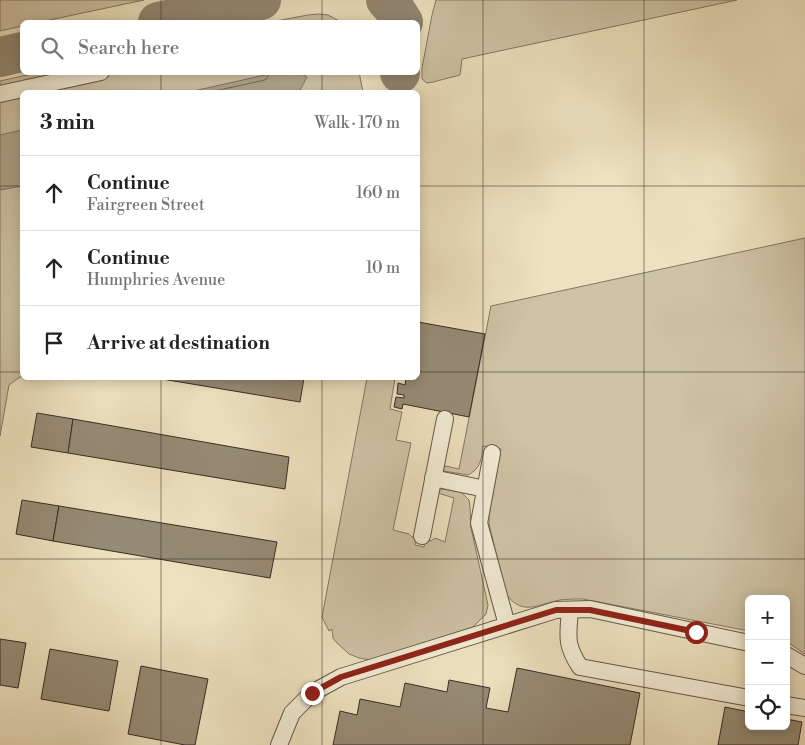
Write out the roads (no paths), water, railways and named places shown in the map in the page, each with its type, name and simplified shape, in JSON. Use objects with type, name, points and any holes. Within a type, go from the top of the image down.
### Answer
[{"type":"street","points":[[0,94],[87,75]]},
{"type":"street","points":[[422,536],[444,419]]},
{"type":"street","points":[[492,453],[479,523],[507,625]]},
{"type":"street","points":[[433,478],[485,489]]},
{"type":"street","points":[[279,745],[292,713],[312,693],[341,677],[556,610],[590,610],[745,643]]},
{"type":"street","points":[[570,610],[568,641],[572,655],[580,667],[745,697]]},
{"type":"street","points":[[790,657],[805,666]]},
{"type":"street","points":[[790,706],[805,708]]},
{"type":"water","points":[[265,75],[304,75],[307,77],[300,90],[198,90]]},
{"type":"water","points":[[20,130],[20,186],[0,190],[0,135]]}]
